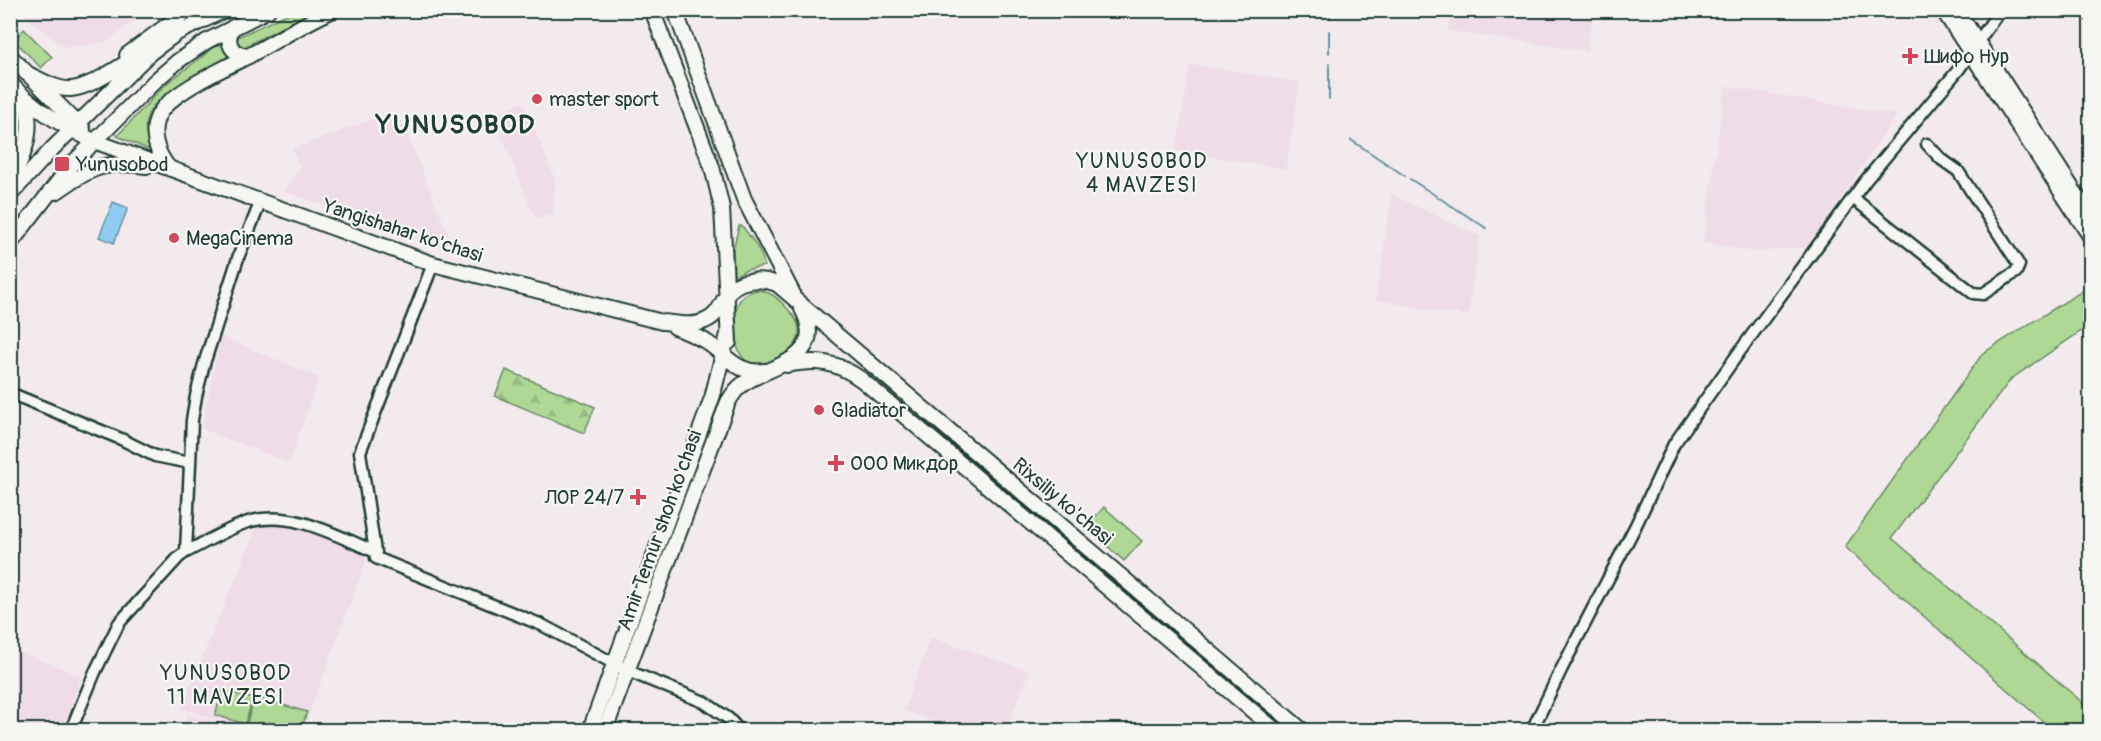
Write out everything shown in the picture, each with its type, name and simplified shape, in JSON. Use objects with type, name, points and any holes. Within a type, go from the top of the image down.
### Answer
[{"type":"main road","points":[[94,80],[188,10]]},
{"type":"main road","points":[[10,195],[133,68],[200,10]]},
{"type":"main road","points":[[26,73],[66,89],[76,88],[187,27],[225,10]]},
{"type":"main road","points":[[10,244],[71,165],[156,80],[207,41],[268,10]]},
{"type":"main road","points":[[170,169],[161,156],[156,141],[155,126],[160,113],[177,96],[333,10]]},
{"type":"main road","points":[[1943,10],[1974,48],[2091,216]]},
{"type":"main road","points":[[1957,10],[1974,48],[2091,236]]},
{"type":"main road","points":[[654,16],[668,26],[675,22],[676,13]]},
{"type":"main road","name":"Amir Temur shoh ko'chasi","points":[[605,730],[728,402],[744,383],[779,368],[796,356],[807,339],[807,321],[744,199],[676,13]]},
{"type":"main road","name":"Amir Temur shoh ko'chasi","points":[[654,16],[711,167],[722,208],[730,347],[744,368],[754,372]]},
{"type":"main road","points":[[233,27],[230,34],[231,47],[240,54],[249,56]]},
{"type":"main road","points":[[10,56],[74,127]]},
{"type":"main road","points":[[10,83],[45,114],[74,127],[94,141],[170,169]]},
{"type":"main road","points":[[10,184],[29,138],[29,118],[21,94]]},
{"type":"main road","points":[[40,204],[78,177],[106,165],[128,164],[170,169]]},
{"type":"main road","name":"Yangishahar ko'chasi","points":[[170,169],[433,264],[662,322],[704,340],[723,357]]},
{"type":"main road","points":[[726,296],[741,284],[759,280],[777,284],[797,302]]},
{"type":"main road","name":"Yangishahar ko'chasi","points":[[662,322],[687,324],[705,321],[716,314],[726,296]]},
{"type":"main road","name":"Rixsiliy ko'chasi","points":[[797,302],[1302,730]]},
{"type":"main road","name":"Amir Temur shoh ko'chasi","points":[[590,730],[712,399],[728,334]]},
{"type":"main road","points":[[723,357],[736,366],[754,372],[779,368]]},
{"type":"main road","name":"Rixsiliy ko'chasi","points":[[779,368],[824,362],[842,367],[862,380],[1275,730]]},
{"type":"main road","points":[[919,428],[921,418],[930,414]]},
{"type":"street","points":[[1532,730],[1636,525],[1674,444],[1853,198],[1974,48],[2000,10]]},
{"type":"street","points":[[2088,10],[2091,15]]},
{"type":"street","points":[[1853,198],[1973,292],[1983,294],[2016,272],[2019,265],[1958,171],[1941,159],[1927,144]]},
{"type":"street","points":[[186,552],[192,420],[204,364],[239,255],[261,201]]},
{"type":"street","points":[[433,264],[360,452],[376,558],[542,625],[628,671],[704,702],[739,730]]},
{"type":"street","points":[[10,393],[121,439],[155,456],[190,464]]},
{"type":"street","points":[[71,730],[95,672],[120,623],[186,552],[242,524],[274,518],[300,521],[376,552]]},
{"type":"shaded area","points":[[1451,10],[1593,11],[1587,51],[1448,31]]},
{"type":"shaded area","points":[[19,11],[148,11],[105,43],[63,47]]},
{"type":"shaded area","points":[[1190,64],[1300,82],[1286,169],[1176,151]]},
{"type":"shaded area","points":[[1725,86],[1897,115],[1808,247],[1754,252],[1703,243]]},
{"type":"shaded area","points":[[523,102],[556,181],[553,214],[535,218],[492,113]]},
{"type":"shaded area","points":[[383,115],[403,124],[456,253],[285,192],[300,166],[292,149]]},
{"type":"shaded area","points":[[1392,193],[1480,236],[1468,316],[1376,300]]},
{"type":"shaded area","points":[[220,336],[319,377],[289,463],[202,429]]},
{"type":"shaded area","points":[[259,522],[298,526],[369,553],[303,730],[181,730],[187,715],[239,727],[181,708]]},
{"type":"shaded area","points":[[930,637],[1030,671],[1006,730],[958,730],[904,711]]},
{"type":"shaded area","points":[[10,648],[82,676],[62,730],[11,730]]},
{"type":"green space","points":[[293,11],[313,11],[244,47],[237,43],[238,37]]},
{"type":"green space","points":[[24,29],[52,57],[41,68],[14,40]]},
{"type":"green space","points":[[223,41],[230,55],[175,88],[150,110],[146,129],[154,152],[117,136],[166,84]]},
{"type":"green space","points":[[739,226],[742,226],[756,245],[765,266],[746,270],[734,276],[733,249]]},
{"type":"green space","points":[[2090,286],[2090,325],[2011,379],[1892,538],[2090,709],[2090,730],[2053,730],[1845,547],[1983,353]]},
{"type":"green space","points":[[757,290],[769,293],[779,300],[794,317],[799,329],[797,341],[787,353],[769,363],[760,365],[746,361],[741,355],[735,334],[737,306],[749,292]]},
{"type":"green space","points":[[506,370],[595,407],[584,433],[495,396]]},
{"type":"green space","points":[[1104,507],[1142,541],[1124,561],[1086,527]]},
{"type":"green space","points":[[223,690],[253,699],[245,724],[215,715]]},
{"type":"green space","points":[[255,697],[307,712],[301,730],[266,730],[246,725]]},
{"type":"water","points":[[113,202],[128,208],[114,243],[99,237]]},
{"type":"waterway","points":[[1330,10],[1330,18]]},
{"type":"waterway","points":[[1329,31],[1329,53]]},
{"type":"waterway","points":[[1329,64],[1329,99]]},
{"type":"waterway","points":[[1351,140],[1405,176]]},
{"type":"waterway","points":[[1410,179],[1486,228]]},
{"type":"place","name":"Шифо Нур","points":[[1910,56]]},
{"type":"place","name":"master sport","points":[[537,99]]},
{"type":"place","name":"Yunusobod","points":[[62,164]]},
{"type":"place","name":"MegaCinema","points":[[174,238]]},
{"type":"place","name":"Gladiator","points":[[819,410]]},
{"type":"place","name":"ООО Микдор","points":[[836,463]]},
{"type":"place","name":"ЛОР 24/7","points":[[638,497]]},
{"type":"district","name":"YUNUSOBOD","points":[[456,124]]},
{"type":"district","name":"YUNUSOBOD 4 MAVZESI","points":[[1142,173]]},
{"type":"district","name":"YUNUSOBOD 11 MAVZESI","points":[[226,685]]}]
